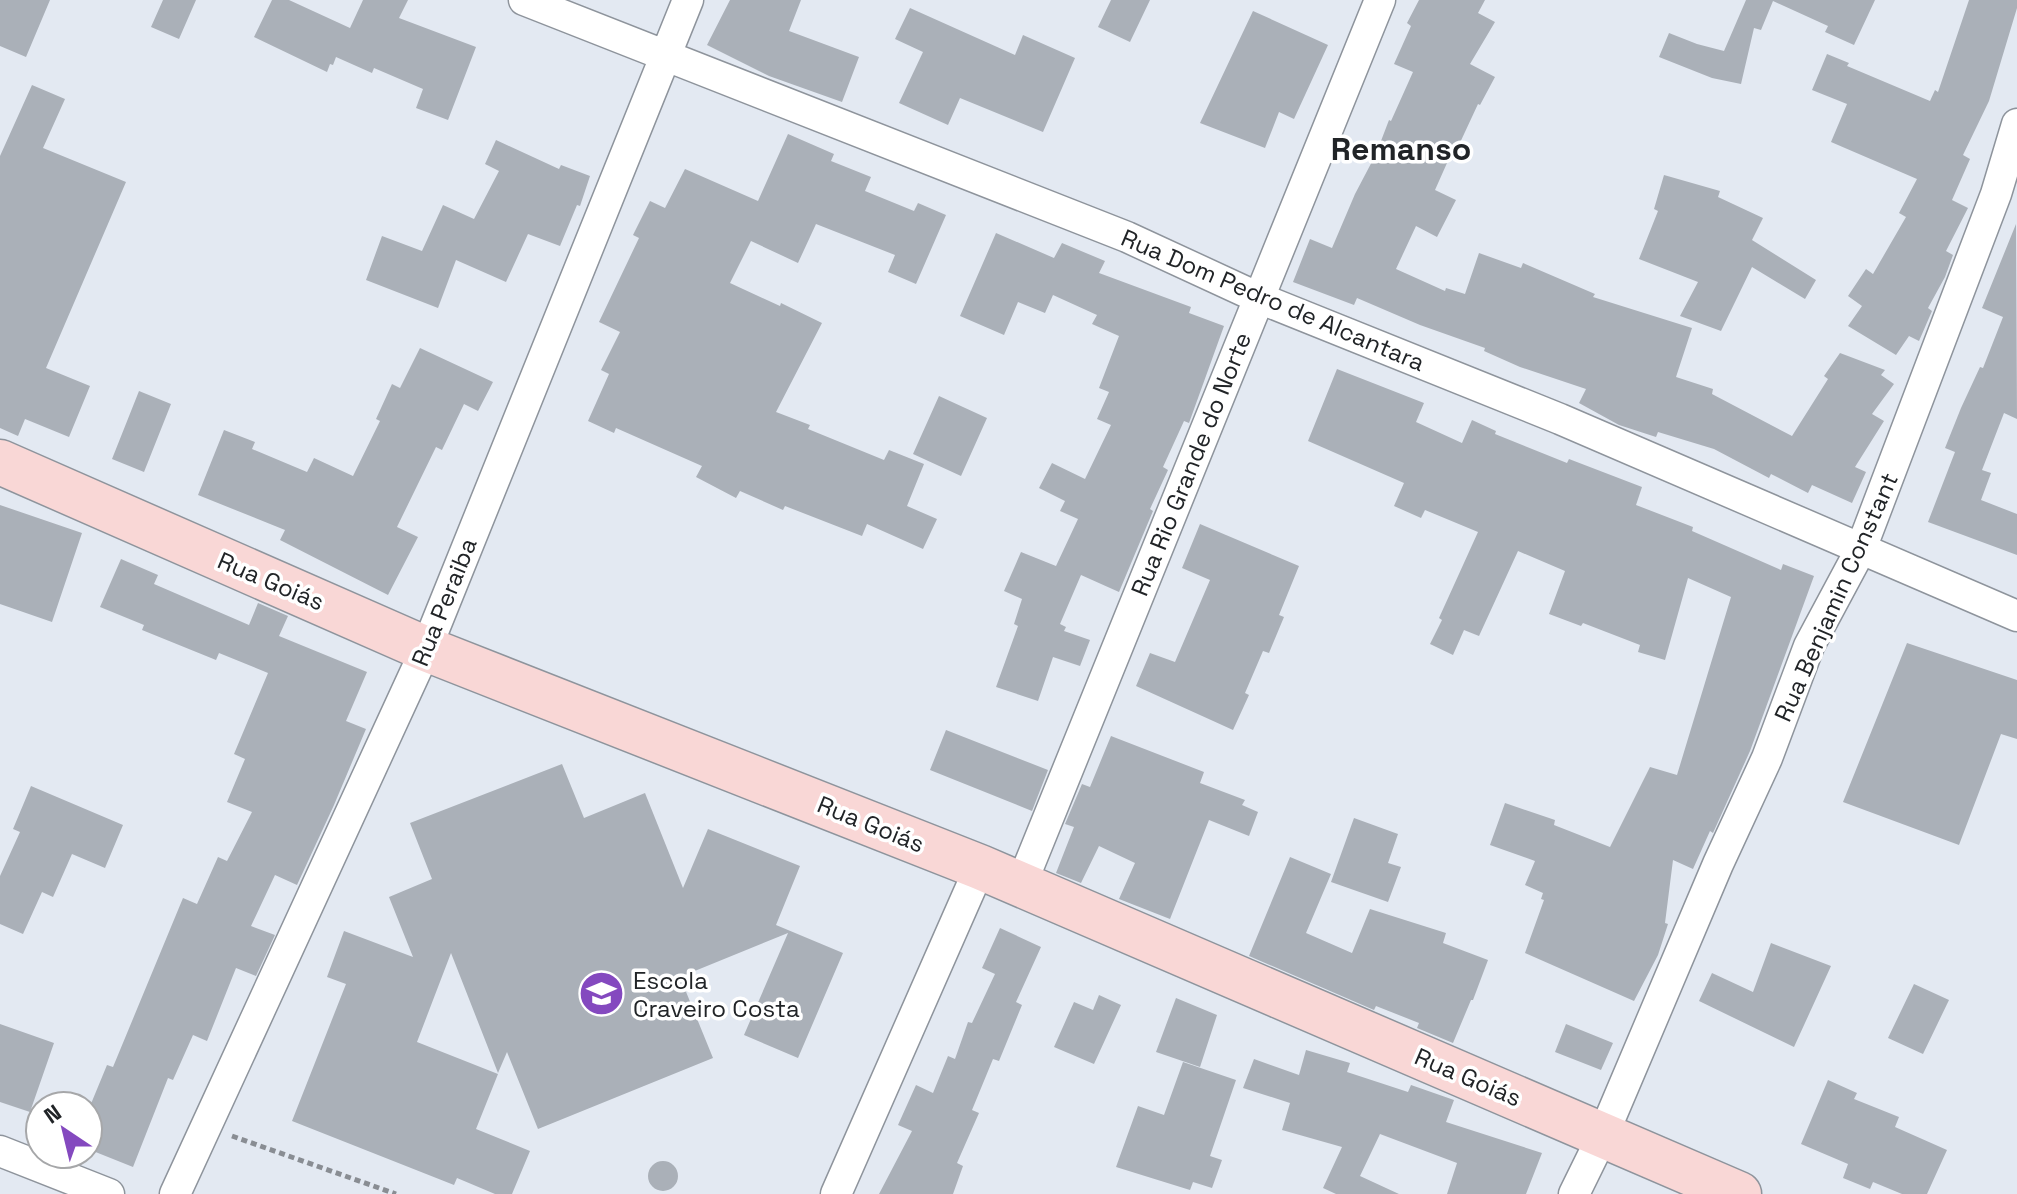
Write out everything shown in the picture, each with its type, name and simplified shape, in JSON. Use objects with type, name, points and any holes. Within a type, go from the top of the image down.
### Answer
[{"type":"street","name":"Rua Dom Pedro de Alcantara","points":[[524,0],[1127,237],[1259,298],[1560,419],[2017,616]]},
{"type":"street","name":"Rua Peraiba","points":[[175,1194],[426,649],[688,0]]},
{"type":"street","name":"Rua Rio Grande do Norte","points":[[1021,885],[1380,0]]},
{"type":"street","name":"Rua Benjamin Constant","points":[[1574,1194],[1603,1135],[1712,878],[1767,758],[1809,646],[1861,549],[1981,236],[2017,124]]},
{"type":"street","name":"Rua Goiás","points":[[0,462],[426,649],[980,867],[1739,1194]]},
{"type":"street","points":[[836,1194],[980,867]]},
{"type":"street","points":[[0,1151],[109,1194]]},
{"type":"path","points":[[205,1126],[396,1194]]},
{"type":"building","points":[[0,0],[50,0],[26,57],[0,46]]},
{"type":"building","points":[[163,0],[196,0],[179,39],[151,27]]},
{"type":"building","points":[[272,0],[289,0],[350,28],[363,0],[408,0],[399,18],[476,47],[448,120],[416,108],[423,89],[374,68],[372,73],[336,57],[327,72],[254,37]]},
{"type":"building","points":[[730,0],[801,0],[789,31],[859,57],[842,102],[769,76],[707,45]]},
{"type":"building","points":[[1111,0],[1150,0],[1130,42],[1098,27]]},
{"type":"building","points":[[1419,0],[1485,0],[1478,13],[1495,22],[1470,64],[1495,77],[1478,104],[1458,147],[1455,145],[1435,190],[1456,200],[1437,237],[1416,226],[1396,269],[1445,291],[1446,288],[1465,294],[1479,253],[1521,268],[1523,263],[1595,294],[1593,297],[1692,328],[1676,377],[1713,389],[1712,394],[1792,436],[1828,379],[1824,376],[1840,353],[1885,370],[1881,375],[1894,384],[1872,414],[1884,421],[1855,467],[1866,472],[1852,503],[1812,485],[1808,493],[1771,474],[1769,478],[1714,449],[1658,432],[1656,437],[1619,425],[1579,403],[1586,389],[1520,367],[1484,351],[1485,348],[1357,298],[1354,305],[1293,282],[1310,239],[1332,248],[1413,72],[1394,64],[1411,26],[1407,23]]},
{"type":"building","points":[[1746,0],[1875,0],[1854,45],[1825,32],[1828,26],[1773,1],[1761,30],[1754,28],[1741,84],[1712,78],[1659,57],[1669,33],[1724,51]]},
{"type":"building","points":[[1969,0],[2017,0],[2017,8],[1989,101],[1963,155],[1970,159],[1952,200],[1968,208],[1946,251],[1953,255],[1928,308],[1932,311],[1919,341],[1909,336],[1896,355],[1848,326],[1862,306],[1848,296],[1866,269],[1873,274],[1906,217],[1899,213],[1917,179],[1831,142],[1847,104],[1812,90],[1827,54],[1849,63],[1847,66],[1930,101],[1935,90],[1938,92]]},
{"type":"building","points":[[910,8],[1015,55],[1023,35],[1075,58],[1043,132],[960,98],[948,125],[899,103],[923,52],[895,39]]},
{"type":"building","points":[[1253,11],[1328,45],[1294,119],[1279,112],[1265,148],[1200,123]]},
{"type":"building","points":[[32,85],[65,99],[43,148],[126,182],[46,368],[90,386],[69,437],[25,419],[18,436],[0,428],[0,156]]},
{"type":"building","points":[[788,134],[834,154],[831,161],[871,177],[865,191],[914,211],[918,203],[946,215],[916,284],[888,272],[895,255],[816,224],[798,263],[751,241],[730,283],[822,323],[776,412],[810,425],[808,429],[884,460],[889,450],[924,464],[907,506],[937,519],[923,549],[867,524],[862,536],[785,506],[783,510],[740,491],[736,498],[696,477],[702,466],[616,428],[614,433],[588,421],[609,374],[601,370],[620,332],[599,322],[639,238],[633,235],[650,201],[665,208],[685,169],[758,201]]},
{"type":"building","points":[[496,140],[559,169],[561,165],[590,176],[580,206],[577,205],[560,246],[528,234],[506,282],[456,260],[438,308],[366,280],[382,236],[422,251],[443,205],[474,219],[499,171],[485,164]]},
{"type":"building","points":[[1664,175],[1720,191],[1718,197],[1763,218],[1752,240],[1816,280],[1805,299],[1752,267],[1721,331],[1680,316],[1698,282],[1639,259],[1658,211],[1654,209]]},
{"type":"building","points":[[2016,224],[2017,419],[2004,413],[1982,470],[1991,473],[1981,500],[2017,514],[2017,555],[1928,522],[1955,452],[1945,448],[2003,317],[1982,308]]},
{"type":"building","points":[[996,233],[1054,258],[1062,243],[1105,261],[1099,273],[1191,307],[1189,313],[1224,326],[1189,423],[1184,421],[1163,467],[1168,470],[1119,592],[1081,575],[1060,624],[1066,627],[1064,631],[1090,640],[1080,666],[1053,657],[1038,701],[996,687],[1018,626],[1014,624],[1022,599],[1004,591],[1021,552],[1056,566],[1078,519],[1060,511],[1065,501],[1039,488],[1052,463],[1085,479],[1111,425],[1097,419],[1109,392],[1099,388],[1119,336],[1092,324],[1097,315],[1053,295],[1045,313],[1018,302],[1004,335],[960,316]]},
{"type":"building","points":[[420,348],[493,382],[478,411],[464,404],[442,450],[436,447],[397,527],[418,537],[388,595],[280,540],[285,530],[198,495],[224,430],[255,442],[252,449],[307,472],[314,458],[353,476],[380,421],[376,419],[392,384],[400,388]]},
{"type":"building","points":[[1337,369],[1424,403],[1416,422],[1462,443],[1472,420],[1496,431],[1495,434],[1567,463],[1569,459],[1642,487],[1636,505],[1693,527],[1692,531],[1781,570],[1783,564],[1814,576],[1750,751],[1713,833],[1710,831],[1693,869],[1673,860],[1665,923],[1668,924],[1658,955],[1634,1001],[1525,953],[1544,900],[1541,899],[1543,893],[1525,885],[1535,861],[1490,845],[1505,803],[1555,820],[1554,825],[1610,847],[1650,767],[1677,775],[1731,597],[1688,578],[1665,660],[1638,652],[1640,645],[1583,623],[1581,626],[1549,614],[1565,571],[1518,551],[1479,636],[1464,630],[1453,655],[1430,644],[1478,532],[1425,510],[1421,518],[1394,506],[1404,483],[1308,441]]},
{"type":"building","points":[[139,391],[171,404],[144,472],[112,459]]},
{"type":"building","points":[[939,396],[987,418],[961,476],[913,454]]},
{"type":"building","points":[[0,505],[82,533],[52,622],[0,604]]},
{"type":"building","points":[[1200,524],[1299,566],[1279,615],[1284,617],[1269,653],[1263,651],[1245,693],[1249,695],[1233,730],[1136,686],[1150,653],[1175,662],[1210,580],[1182,568]]},
{"type":"building","points":[[121,559],[158,575],[154,584],[249,625],[258,603],[288,616],[279,636],[367,672],[346,721],[366,729],[334,805],[297,885],[275,875],[251,926],[275,935],[256,976],[236,968],[207,1041],[193,1035],[173,1080],[168,1078],[133,1167],[104,1155],[104,1090],[97,1090],[107,1065],[113,1067],[183,898],[197,904],[218,857],[227,861],[252,812],[227,802],[245,759],[234,754],[268,673],[219,653],[216,660],[142,630],[144,625],[100,607]]},
{"type":"building","points":[[1907,643],[2017,680],[2017,739],[2001,734],[1959,845],[1843,802]]},
{"type":"building","points":[[946,730],[1048,770],[1032,811],[930,770]]},
{"type":"building","points":[[1111,736],[1204,772],[1200,783],[1245,800],[1242,805],[1258,812],[1249,836],[1209,820],[1170,919],[1119,899],[1135,863],[1099,846],[1081,883],[1056,873],[1074,827],[1065,824],[1082,784],[1090,787]]},
{"type":"building","points":[[562,764],[584,818],[645,793],[683,888],[708,829],[800,866],[776,925],[843,953],[798,1058],[744,1035],[788,933],[680,977],[713,1058],[538,1129],[507,1052],[498,1073],[451,953],[417,1042],[498,1074],[476,1129],[530,1151],[512,1194],[495,1194],[457,1178],[454,1185],[292,1121],[346,984],[327,977],[344,931],[413,957],[389,897],[432,879],[410,823]]},
{"type":"building","points":[[31,786],[123,825],[105,868],[72,854],[53,897],[42,892],[23,934],[0,924],[0,876],[20,832],[13,829]]},
{"type":"building","points":[[1354,818],[1398,834],[1388,863],[1401,867],[1388,902],[1331,882]]},
{"type":"building","points":[[1290,857],[1331,874],[1306,933],[1352,953],[1370,909],[1446,933],[1443,943],[1488,960],[1453,1043],[1417,1028],[1419,1023],[1376,1006],[1374,1010],[1249,956]]},
{"type":"building","points":[[1000,928],[1041,947],[1016,1002],[1022,1005],[999,1061],[993,1059],[972,1110],[979,1113],[957,1163],[963,1166],[953,1194],[879,1194],[912,1131],[898,1125],[916,1085],[933,1093],[948,1056],[955,1059],[968,1022],[972,1023],[995,974],[982,968]]},
{"type":"building","points":[[1771,943],[1831,966],[1794,1047],[1699,1001],[1712,973],[1753,992]]},
{"type":"building","points":[[1914,984],[1949,1000],[1923,1054],[1888,1038]]},
{"type":"building","points":[[1099,995],[1121,1005],[1094,1064],[1054,1047],[1074,1002],[1093,1010]]},
{"type":"building","points":[[1176,998],[1217,1015],[1200,1067],[1156,1052]]},
{"type":"building","points":[[0,1024],[54,1043],[38,1090],[24,1090],[24,1110],[0,1102]]},
{"type":"building","points":[[1566,1024],[1613,1043],[1601,1070],[1555,1052]]},
{"type":"building","points":[[1306,1050],[1350,1063],[1347,1072],[1408,1092],[1411,1085],[1454,1100],[1446,1122],[1542,1153],[1526,1194],[1447,1194],[1457,1163],[1380,1134],[1360,1176],[1399,1194],[1336,1194],[1323,1188],[1342,1147],[1282,1130],[1290,1103],[1243,1088],[1254,1059],[1299,1075]]},
{"type":"building","points":[[1183,1062],[1236,1080],[1210,1156],[1222,1160],[1212,1188],[1193,1182],[1190,1190],[1116,1167],[1138,1106],[1164,1115]]},
{"type":"building","points":[[1828,1080],[1857,1093],[1854,1099],[1899,1117],[1895,1127],[1947,1150],[1927,1194],[1902,1194],[1873,1182],[1870,1189],[1843,1178],[1848,1164],[1801,1144]]},
{"type":"building","points":[[663,1161],[674,1165],[678,1176],[674,1187],[663,1191],[652,1187],[648,1176],[652,1165]]},
{"type":"place","name":"Escola Craveiro Costa","points":[[602,994]]},
{"type":"district","name":"Remanso","points":[[1401,149]]}]
